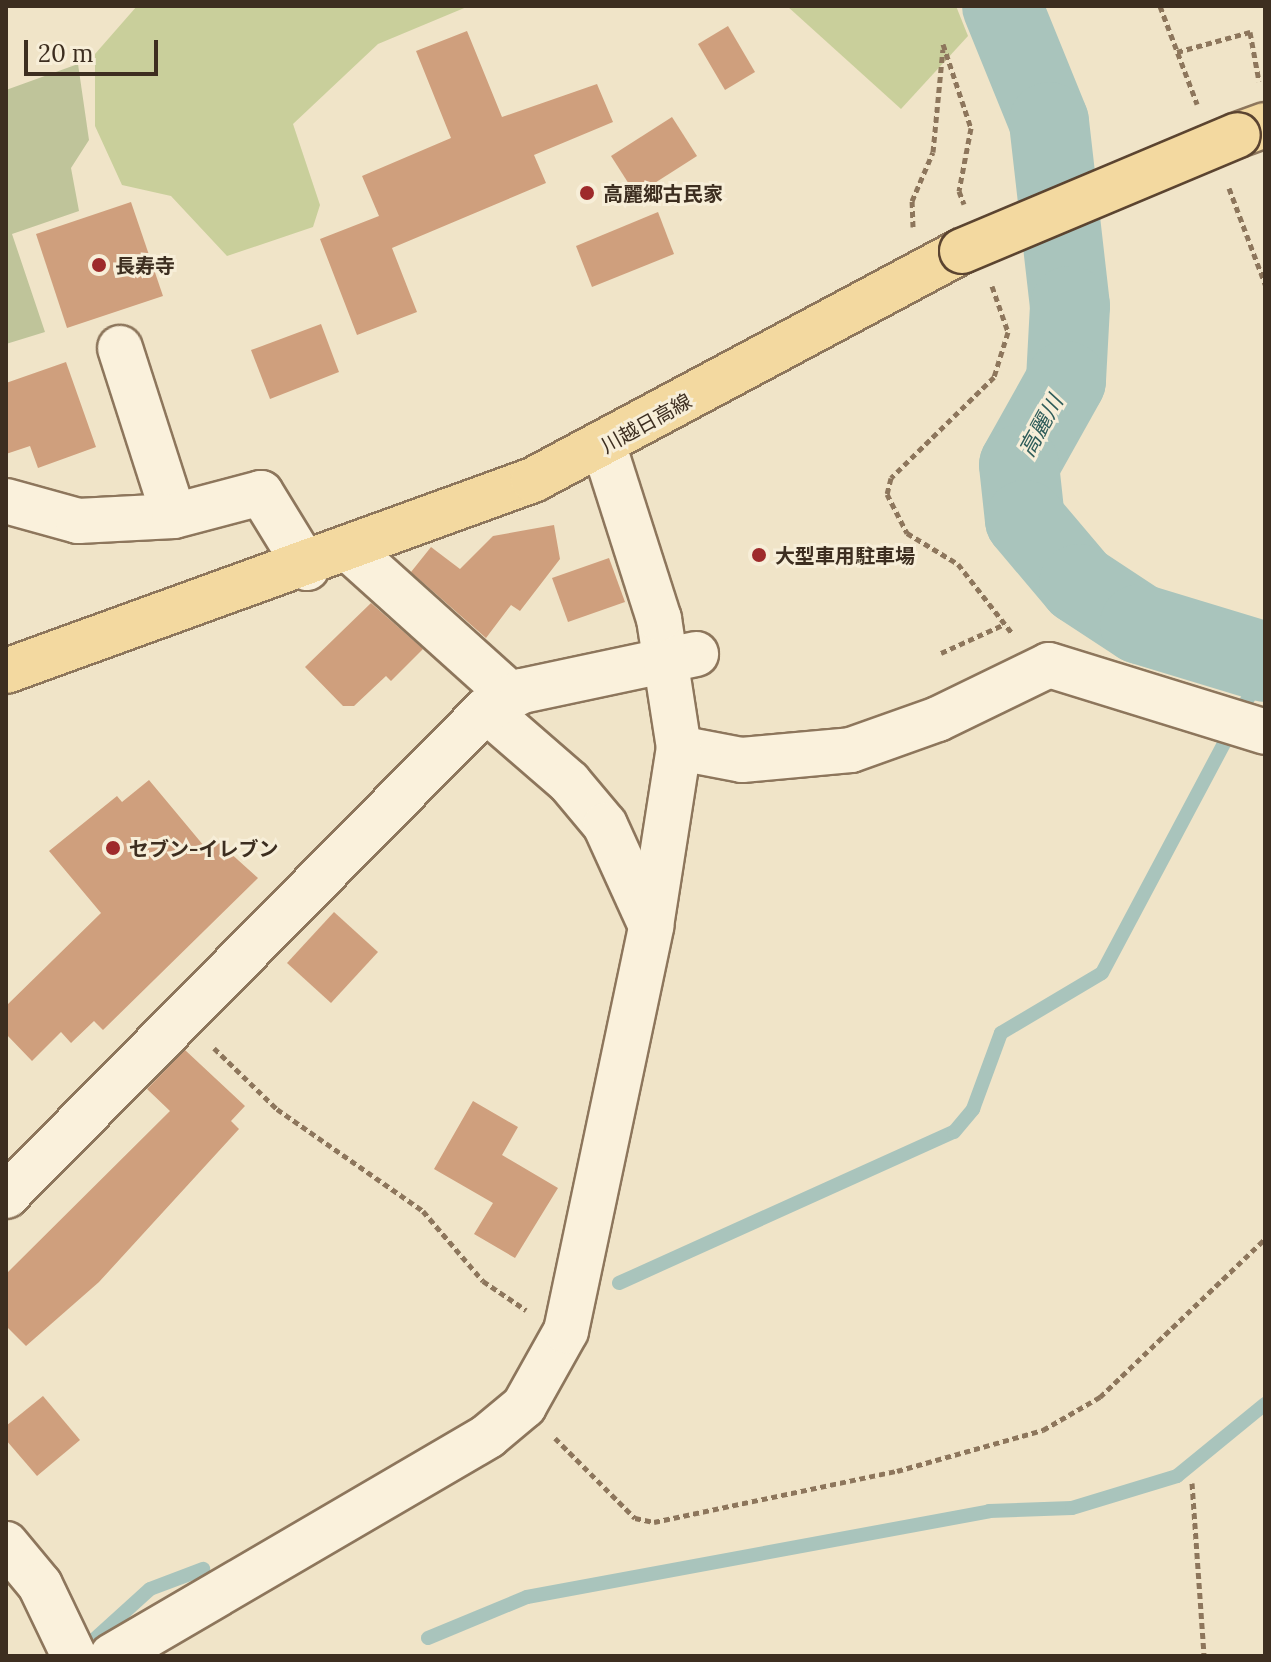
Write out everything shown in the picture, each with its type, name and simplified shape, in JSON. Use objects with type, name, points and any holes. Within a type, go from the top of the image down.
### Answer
[{"type":"main road","name":"川越日高線","points":[[6,671],[307,568],[604,447],[918,274],[1252,130]]},
{"type":"street","points":[[120,348],[174,516]]},
{"type":"street","points":[[112,1656],[432,1476],[524,1406],[566,1331],[651,926],[679,748],[682,656],[604,447]]},
{"type":"street","points":[[6,501],[78,521],[174,516],[261,493],[307,568]]},
{"type":"street","points":[[351,551],[498,702],[605,825],[651,926]]},
{"type":"street","points":[[6,1196],[498,702],[682,656]]},
{"type":"street","points":[[679,748],[742,760],[851,750],[938,719],[1036,666],[1076,669],[1265,732]]},
{"type":"street","points":[[6,1544],[40,1585],[74,1656]]},
{"type":"path","points":[[1177,52],[1250,32],[1259,81]]},
{"type":"path","points":[[918,274],[912,201],[933,152],[943,44],[971,128],[959,191],[973,248],[1008,332],[1000,365],[891,478],[887,494],[907,533],[958,564],[1036,666]]},
{"type":"path","points":[[941,653],[1005,624]]},
{"type":"path","points":[[182,1017],[277,1109],[423,1211],[483,1281],[566,1331]]},
{"type":"path","points":[[524,1406],[617,1503],[635,1518],[654,1522],[897,1471],[1074,1416],[1265,1239]]},
{"type":"path","points":[[1192,1483],[1204,1656]]},
{"type":"green space","points":[[137,6],[469,6],[378,44],[293,124],[320,205],[313,227],[227,256],[171,196],[122,185],[95,126],[95,54]]},
{"type":"green space","points":[[787,6],[956,6],[968,36],[901,109]]},
{"type":"green space","points":[[78,64],[89,140],[71,168],[79,211],[12,234],[45,332],[6,344],[6,90]]},
{"type":"building","points":[[728,26],[755,72],[725,90],[698,44]]},
{"type":"building","points":[[467,31],[502,117],[597,84],[613,122],[534,155],[546,183],[392,248],[417,312],[357,335],[320,239],[379,216],[362,176],[451,138],[416,51]]},
{"type":"building","points":[[672,117],[697,156],[636,195],[611,156]]},
{"type":"building","name":"長寿寺","points":[[131,202],[163,296],[67,328],[36,234]]},
{"type":"building","points":[[658,212],[674,254],[592,287],[576,246]]},
{"type":"building","points":[[321,324],[339,372],[270,399],[251,350]]},
{"type":"building","points":[[66,362],[96,447],[38,468],[30,446],[6,454],[6,383]]},
{"type":"building","points":[[554,525],[560,559],[520,611],[511,605],[486,638],[411,572],[431,547],[460,569],[493,536]]},
{"type":"building","points":[[609,558],[625,602],[568,622],[552,578]]},
{"type":"building","points":[[371,603],[423,649],[391,681],[386,676],[354,706],[343,706],[305,667]]},
{"type":"building","points":[[149,780],[209,852],[218,842],[258,878],[103,1030],[94,1021],[71,1043],[61,1032],[32,1061],[6,1034],[6,1006],[101,913],[49,851],[117,796],[122,802]]},
{"type":"building","points":[[334,912],[378,952],[331,1003],[287,963]]},
{"type":"building","points":[[185,1050],[245,1106],[231,1121],[239,1129],[99,1282],[26,1346],[6,1326],[6,1274],[170,1111],[147,1089]]},
{"type":"building","points":[[473,1101],[518,1127],[502,1155],[558,1188],[515,1258],[474,1234],[493,1203],[434,1169]]},
{"type":"building","points":[[43,1396],[80,1440],[37,1476],[6,1440],[6,1426]]},
{"type":"waterway","name":"高麗川","points":[[1002,6],[1049,122],[1070,306],[1066,381],[1019,465],[1025,520],[1079,584],[1140,624],[1265,662]]},
{"type":"waterway","points":[[619,1283],[954,1132],[973,1109],[1001,1033],[1102,973],[1265,666]]},
{"type":"waterway","points":[[428,1638],[527,1597],[989,1511],[1072,1508],[1177,1476],[1265,1404]]},
{"type":"waterway","points":[[86,1647],[150,1589],[203,1569]]},
{"type":"place","name":"高麗郷古民家","points":[[587,193]]},
{"type":"place","name":"長寿寺","points":[[99,265]]},
{"type":"place","name":"大型車用駐車場","points":[[759,555]]},
{"type":"place","name":"セブン-イレブン","points":[[113,848]]}]
